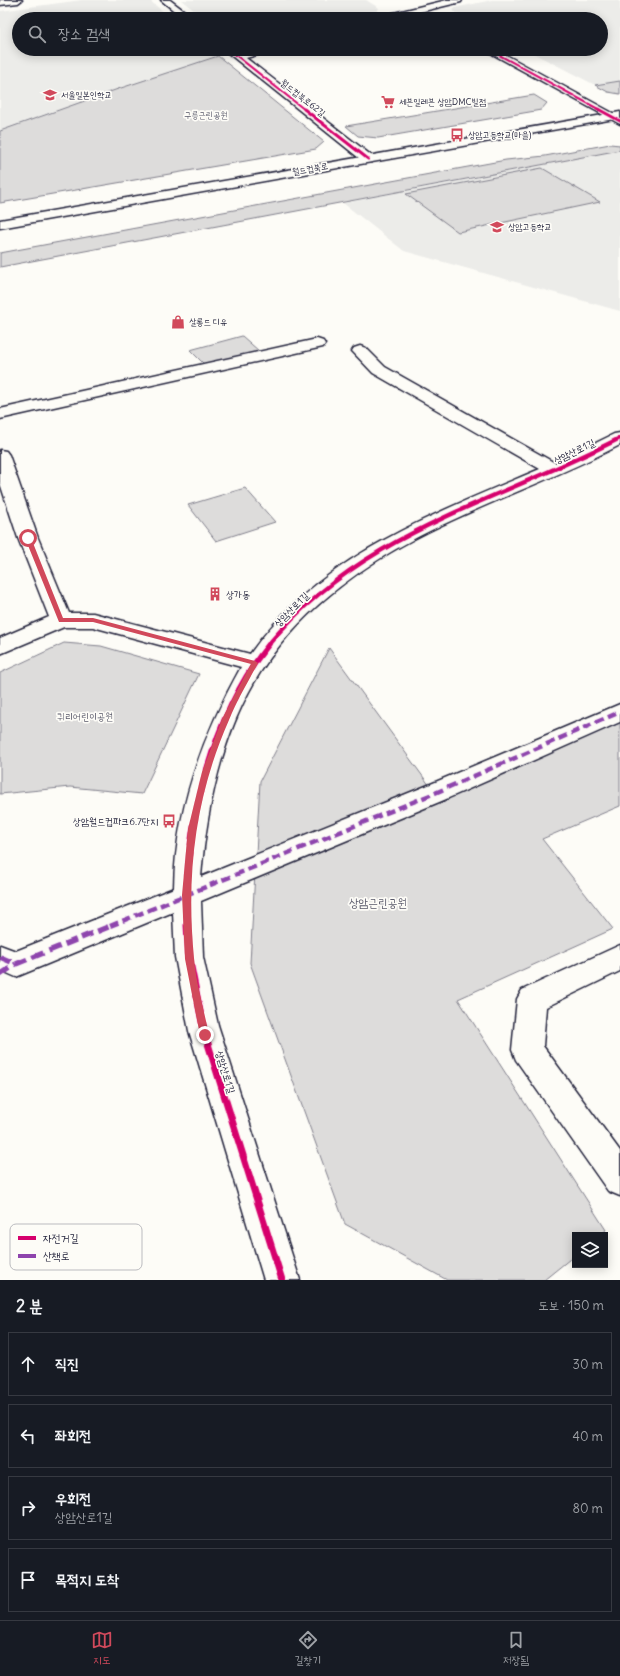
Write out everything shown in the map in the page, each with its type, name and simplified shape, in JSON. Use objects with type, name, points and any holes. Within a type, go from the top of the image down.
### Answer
[{"type":"street","points":[[0,2],[18,0]]},
{"type":"street","points":[[165,0],[181,12]]},
{"type":"street","points":[[405,12],[458,0]]},
{"type":"street","points":[[405,3],[421,12]]},
{"type":"street","points":[[238,57],[242,56]]},
{"type":"street","points":[[501,56],[617,118]]},
{"type":"street","name":"월드컵북로62길","points":[[238,57],[368,159]]},
{"type":"street","name":"월드컵북로","points":[[0,224],[368,159],[617,118]]},
{"type":"street","points":[[0,414],[317,344]]},
{"type":"street","points":[[360,352],[379,370],[556,470]]},
{"type":"street","name":"상암산로1길","points":[[282,1280],[205,1035],[190,959],[186,895],[192,829],[205,772],[225,719],[255,663],[284,627],[326,587],[376,553],[432,522],[556,470],[597,451],[620,438]]},
{"type":"street","points":[[0,455],[28,538],[61,620]]},
{"type":"street","points":[[0,647],[61,620],[93,620],[255,663]]},
{"type":"street","points":[[5,965],[186,895],[434,793],[620,712]]},
{"type":"street","points":[[620,957],[532,999],[527,1050],[620,1179]]},
{"type":"shaded area","name":"서울일본인학교","points":[[82,0],[149,0],[164,12],[12,12],[12,56],[218,56],[118,89],[0,131],[0,11]]},
{"type":"shaded area","points":[[181,0],[366,0],[379,8],[377,11],[373,12],[196,12]]},
{"type":"shaded area","points":[[492,0],[616,0],[620,2],[620,81],[595,85],[539,56],[608,56],[608,12],[455,12],[453,11],[454,8]]},
{"type":"shaded area","name":"상암고등학교","points":[[620,150],[620,311],[404,251],[343,203]]},
{"type":"green space","name":"구릉근린공원","points":[[218,56],[324,142],[316,149],[0,203],[0,131],[118,89]]},
{"type":"green space","points":[[620,81],[620,94],[608,92],[595,85]]},
{"type":"green space","points":[[534,95],[547,103],[541,110],[378,138],[358,136],[346,126]]},
{"type":"green space","points":[[610,144],[620,145],[620,150],[0,267],[0,253],[506,160],[545,156]]},
{"type":"green space","points":[[542,168],[600,202],[458,232],[406,194]]},
{"type":"green space","points":[[242,336],[259,351],[206,366],[190,350]]},
{"type":"green space","points":[[245,488],[275,522],[216,541],[188,505]]},
{"type":"green space","name":"귀리어린이공원","points":[[64,643],[101,646],[199,674],[142,794],[70,787],[0,794],[0,673]]},
{"type":"green space","name":"상암근린공원","points":[[329,648],[435,793],[620,723],[620,806],[542,839],[613,929],[458,999],[606,1230],[604,1232],[572,1232],[572,1257],[544,1280],[447,1280],[345,1224],[250,963],[260,781]]},
{"type":"marked path","points":[[0,957],[16,964],[435,793],[620,712]]},
{"type":"marked path","points":[[0,975],[16,964]]},
{"type":"cycle path","points":[[237,56],[368,159]]},
{"type":"cycle path","points":[[501,56],[620,121]]},
{"type":"cycle path","points":[[282,1280],[208,1046],[201,1019],[189,957],[187,881],[191,843],[197,806],[206,770],[219,734],[234,699],[264,649],[292,618],[341,576],[404,536],[466,507],[590,454],[620,438]]},
{"type":"place","name":"서울일본인학교","points":[[50,95]]},
{"type":"place","name":"세븐일레븐 상암DMC빌점","points":[[388,102]]},
{"type":"place","name":"상암고등학교(마을)","points":[[457,135]]},
{"type":"place","name":"상암고등학교","points":[[497,227]]},
{"type":"place","name":"살롱드 디유","points":[[178,322]]},
{"type":"place","name":"상가동","points":[[215,594]]},
{"type":"place","name":"상암월드컵파크6.7단지","points":[[169,821]]},
{"type":"route","points":[[28,538],[61,620],[93,620],[255,663],[225,719],[205,772],[192,829],[186,895],[190,959],[205,1035]]}]
